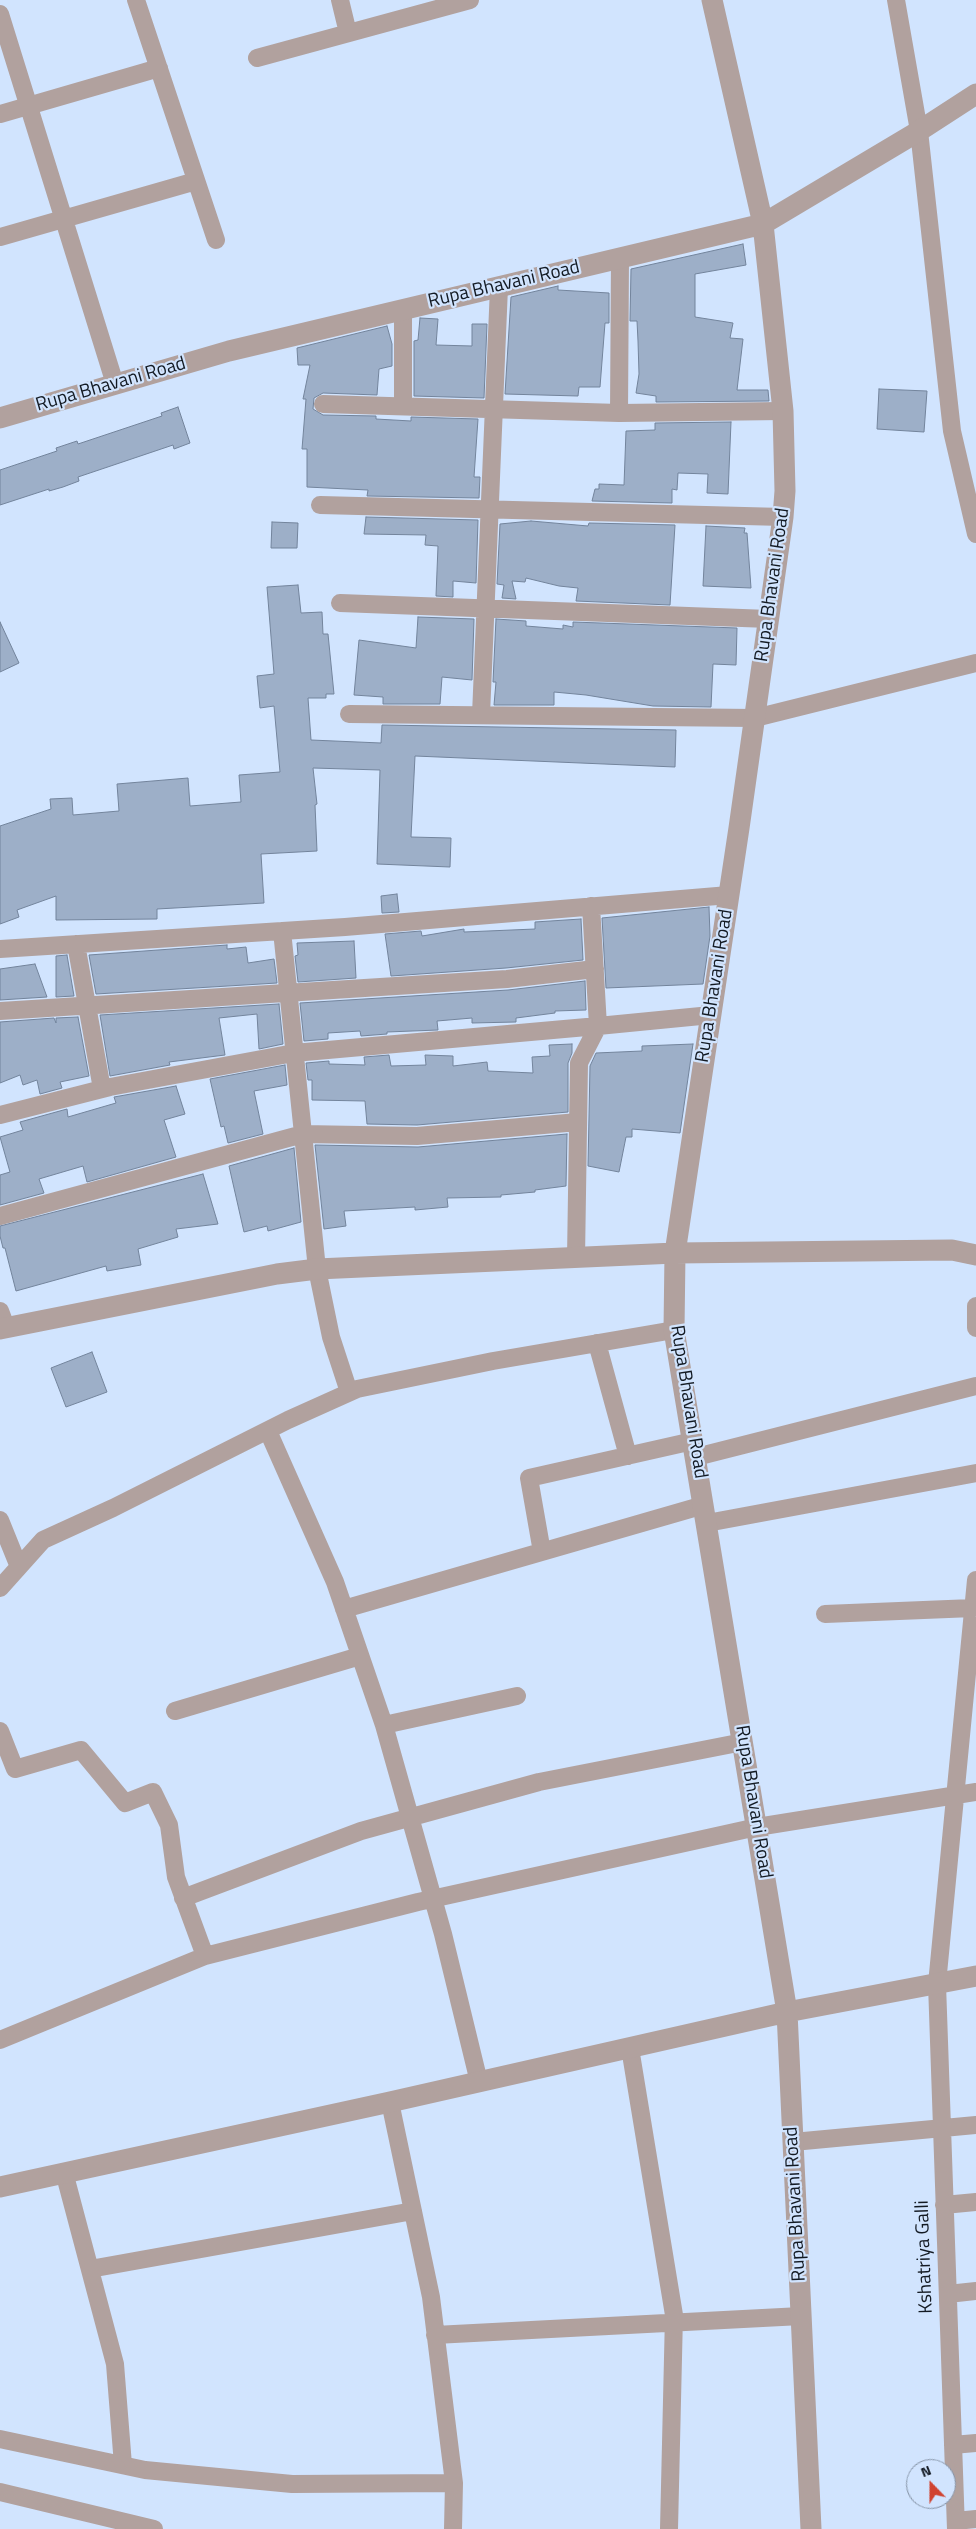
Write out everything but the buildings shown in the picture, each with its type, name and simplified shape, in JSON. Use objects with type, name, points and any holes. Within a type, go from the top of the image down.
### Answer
[{"type":"street","points":[[136,0],[216,240]]},
{"type":"street","points":[[340,0],[348,33]]},
{"type":"street","points":[[257,58],[470,0]]},
{"type":"street","points":[[712,0],[763,224],[919,131],[976,94]]},
{"type":"street","points":[[896,0],[919,131],[952,431],[976,534]]},
{"type":"street","points":[[0,14],[115,384]]},
{"type":"street","points":[[0,114],[159,68]]},
{"type":"street","points":[[0,237],[196,181]]},
{"type":"street","name":"Rupa Bhavani Road","points":[[0,418],[229,351],[763,224],[783,411],[783,517],[675,1253],[674,1330],[787,2012],[811,2529]]},
{"type":"street","points":[[619,413],[620,258]]},
{"type":"street","points":[[481,715],[499,287]]},
{"type":"street","points":[[403,309],[403,406]]},
{"type":"street","points":[[323,404],[619,413],[783,411]]},
{"type":"street","points":[[320,505],[783,517]]},
{"type":"street","points":[[340,603],[769,619]]},
{"type":"street","points":[[349,714],[755,718],[976,663]]},
{"type":"street","points":[[0,949],[282,931],[729,895]]},
{"type":"street","points":[[576,1258],[579,1063],[598,1026],[591,906]]},
{"type":"street","points":[[282,931],[316,1270],[331,1337],[349,1392]]},
{"type":"street","points":[[76,944],[102,1089]]},
{"type":"street","points":[[0,1011],[508,978],[595,969]]},
{"type":"street","points":[[0,1115],[102,1089],[294,1053],[711,1015]]},
{"type":"street","points":[[0,1216],[303,1134],[417,1136],[578,1122]]},
{"type":"street","points":[[2,1322],[277,1274],[316,1270],[675,1253],[952,1250],[976,1255]]},
{"type":"street","points":[[976,1306],[976,1328]]},
{"type":"street","points":[[0,1588],[43,1540],[113,1508],[349,1392],[493,1361],[674,1330]]},
{"type":"street","points":[[597,1343],[628,1456]]},
{"type":"street","points":[[542,1552],[529,1478],[628,1456],[694,1449],[976,1386]]},
{"type":"street","points":[[268,1431],[335,1582],[384,1725],[433,1899],[479,2082]]},
{"type":"street","points":[[344,1608],[542,1552],[705,1514],[976,1473]]},
{"type":"street","points":[[0,1520],[19,1567]]},
{"type":"street","name":"Kshatriya Galli","points":[[956,2525],[937,1984],[976,1580]]},
{"type":"street","points":[[825,1614],[973,1608]]},
{"type":"street","points":[[176,1711],[360,1656]]},
{"type":"street","points":[[384,1725],[517,1696]]},
{"type":"street","points":[[0,1731],[15,1769],[81,1750],[125,1803],[153,1792],[169,1825],[176,1877],[205,1956]]},
{"type":"street","points":[[183,1898],[361,1831],[539,1782],[743,1742]]},
{"type":"street","points":[[0,2040],[205,1956],[433,1899],[757,1827],[976,1792]]},
{"type":"street","points":[[0,2187],[390,2102],[787,2012],[976,1976]]},
{"type":"street","points":[[630,2048],[674,2323],[670,2529]]},
{"type":"street","points":[[390,2102],[431,2296],[454,2483],[453,2529]]},
{"type":"street","points":[[793,2142],[976,2125]]},
{"type":"street","points":[[64,2172],[115,2364],[123,2465]]},
{"type":"street","points":[[944,2205],[976,2202]]},
{"type":"street","points":[[90,2269],[413,2211]]},
{"type":"street","points":[[948,2294],[976,2291]]},
{"type":"street","points":[[436,2335],[801,2316]]},
{"type":"street","points":[[0,2439],[145,2470],[292,2484],[454,2483]]},
{"type":"street","points":[[953,2444],[976,2443]]},
{"type":"street","points":[[0,2492],[154,2529]]},
{"type":"street","points":[[956,2525],[976,2519]]}]
